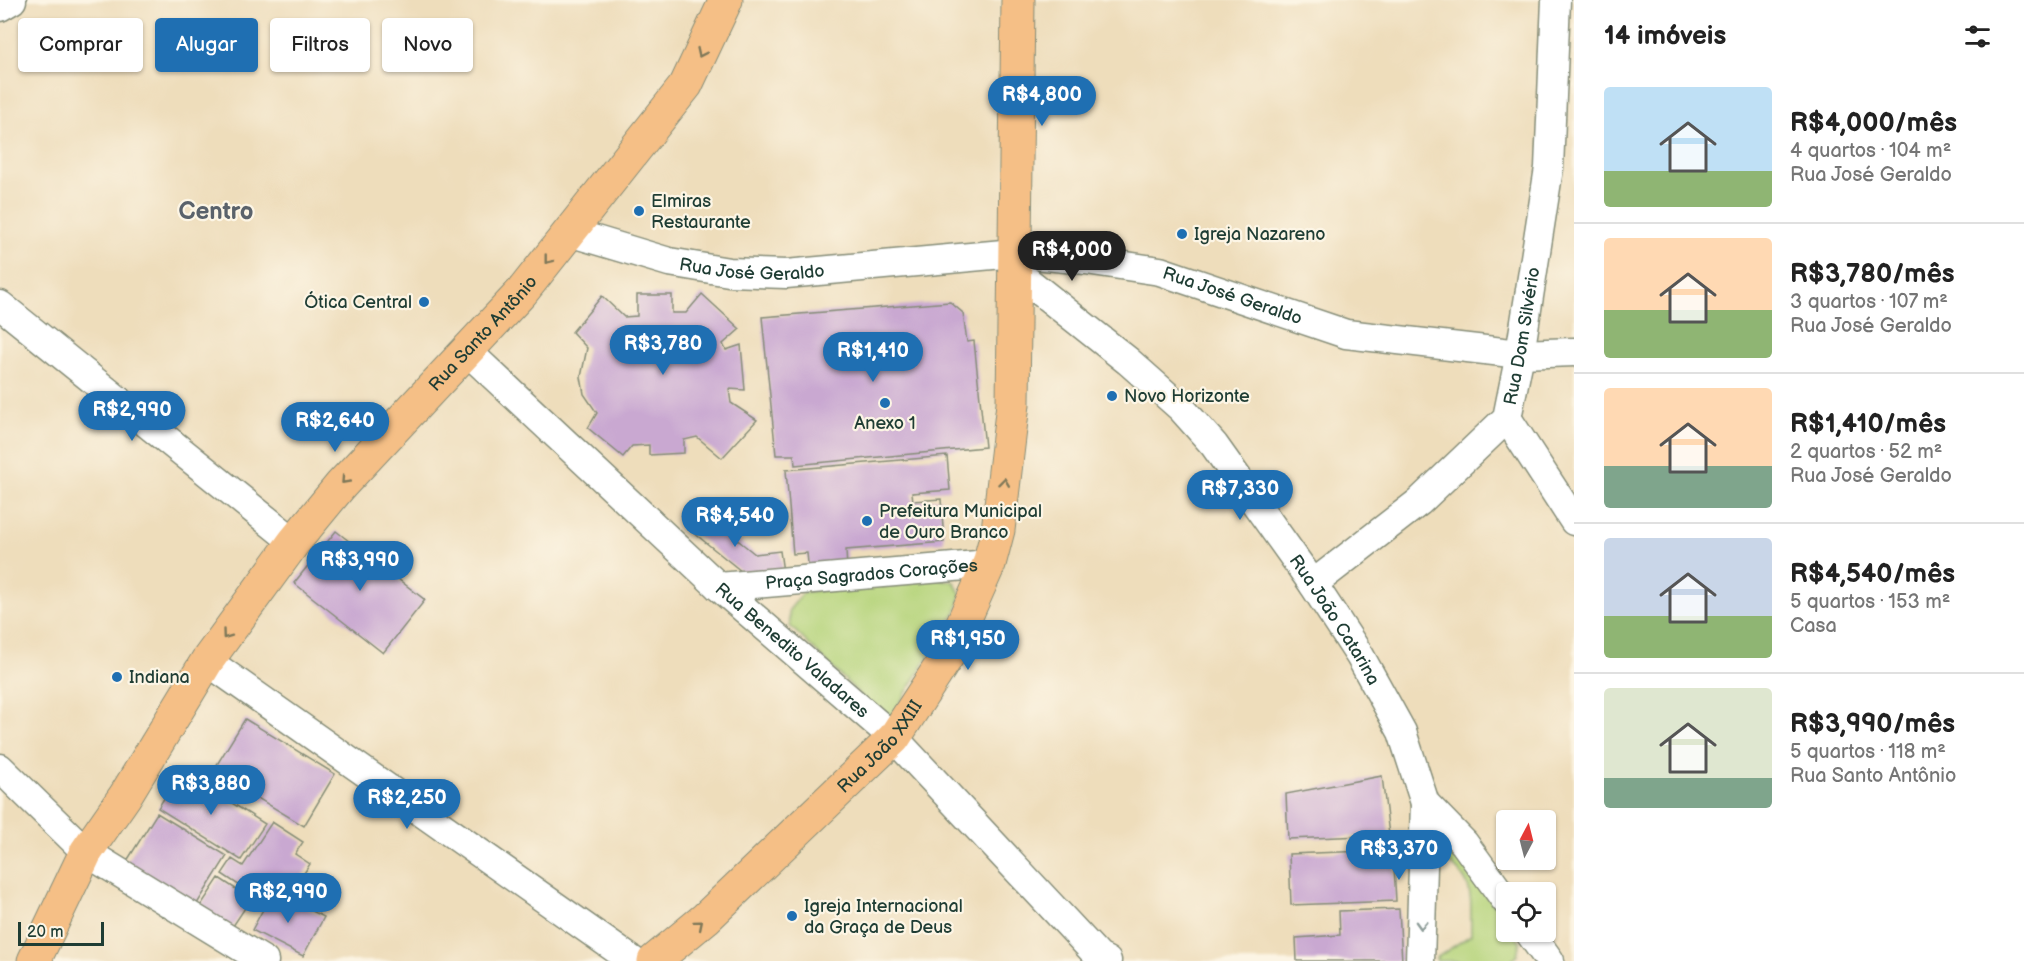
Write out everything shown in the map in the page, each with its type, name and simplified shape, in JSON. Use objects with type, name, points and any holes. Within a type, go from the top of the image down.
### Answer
[{"type":"main road","name":"Rua Santo Antônio","points":[[34,961],[86,852],[125,796],[207,661],[294,542],[340,485],[522,292],[686,85],[726,0]]},
{"type":"main road","name":"Rua João XXIII","points":[[654,961],[706,918],[894,738],[950,652],[989,564],[998,530],[1013,404],[1018,0]]},
{"type":"street","points":[[0,7],[12,0]]},
{"type":"street","name":"Rua Dom Silvério","points":[[1313,584],[1419,502],[1507,418],[1520,354],[1549,168],[1556,0]]},
{"type":"street","name":"Rua José Geraldo","points":[[569,232],[669,262],[729,272],[786,274],[1086,260],[1160,272],[1346,334],[1520,354],[1574,352]]},
{"type":"street","name":"Rua João Catarina","points":[[1015,262],[1180,408],[1214,445],[1313,584],[1360,656],[1402,732],[1425,803],[1464,843],[1496,887]]},
{"type":"street","points":[[0,305],[294,542]]},
{"type":"street","name":"Rua Benedito Valadares","points":[[467,351],[719,587],[894,738],[1099,957],[1107,961]]},
{"type":"street","points":[[1507,418],[1574,520]]},
{"type":"street","name":"Praça Sagrados Corações","points":[[719,587],[989,564]]},
{"type":"street","points":[[207,661],[633,961]]},
{"type":"street","points":[[0,768],[86,852],[264,961]]},
{"type":"street","points":[[1420,961],[1425,803]]},
{"type":"green space","points":[[935,578],[954,582],[961,595],[956,612],[888,722],[790,626],[789,610],[804,592]]},
{"type":"green space","points":[[1447,842],[1496,908],[1496,942],[1520,942],[1517,956],[1511,961],[1437,961],[1436,958],[1471,935],[1469,888],[1459,872],[1437,855]]},
{"type":"building","points":[[702,294],[740,329],[723,344],[726,350],[741,345],[745,390],[729,389],[731,403],[757,420],[722,458],[697,437],[684,440],[684,453],[649,455],[649,445],[632,446],[623,457],[588,428],[597,413],[584,394],[581,377],[587,348],[572,332],[602,296],[624,317],[637,316],[637,295],[672,295],[672,313],[686,313]]},
{"type":"building","name":"Anexo 1","points":[[950,302],[963,313],[967,342],[974,341],[985,447],[795,465],[794,455],[776,455],[762,317]]},
{"type":"building","name":"Prefeitura Municipal de Ouro Branco","points":[[947,456],[950,490],[912,493],[913,501],[941,499],[944,542],[846,550],[847,569],[809,573],[807,553],[793,554],[786,470]]},
{"type":"building","points":[[703,512],[755,554],[780,551],[783,572],[741,571],[689,529]]},
{"type":"building","points":[[336,531],[425,600],[383,653],[294,583]]},
{"type":"building","points":[[245,719],[335,774],[304,826],[213,771]]},
{"type":"building","points":[[181,771],[265,824],[241,860],[158,808]]},
{"type":"building","points":[[1382,776],[1389,835],[1288,839],[1286,794]]},
{"type":"building","points":[[157,813],[227,856],[195,907],[125,864]]},
{"type":"building","points":[[272,822],[303,842],[295,854],[310,864],[294,889],[278,878],[263,901],[222,874],[232,859],[243,866]]},
{"type":"building","points":[[1393,850],[1396,901],[1291,905],[1289,854]]},
{"type":"building","points":[[219,878],[251,899],[231,929],[199,908]]},
{"type":"building","points":[[273,891],[324,917],[303,956],[252,930]]},
{"type":"building","points":[[1399,909],[1402,961],[1297,961],[1296,938],[1340,935],[1339,911]]},
{"type":"place","name":"Elmiras Restaurante","points":[[639,211]]},
{"type":"place","name":"Igreja Nazareno","points":[[1182,234]]},
{"type":"place","name":"Ótica Central","points":[[424,302]]},
{"type":"place","name":"Novo Horizonte","points":[[1112,396]]},
{"type":"place","name":"Anexo 1","points":[[885,403]]},
{"type":"place","name":"Prefeitura Municipal de Ouro Branco","points":[[867,521]]},
{"type":"place","name":"Indiana","points":[[117,677]]},
{"type":"place","name":"Igreja Internacional da Graça de Deus","points":[[792,916]]},
{"type":"district","name":"Centro","points":[[216,211]]}]
